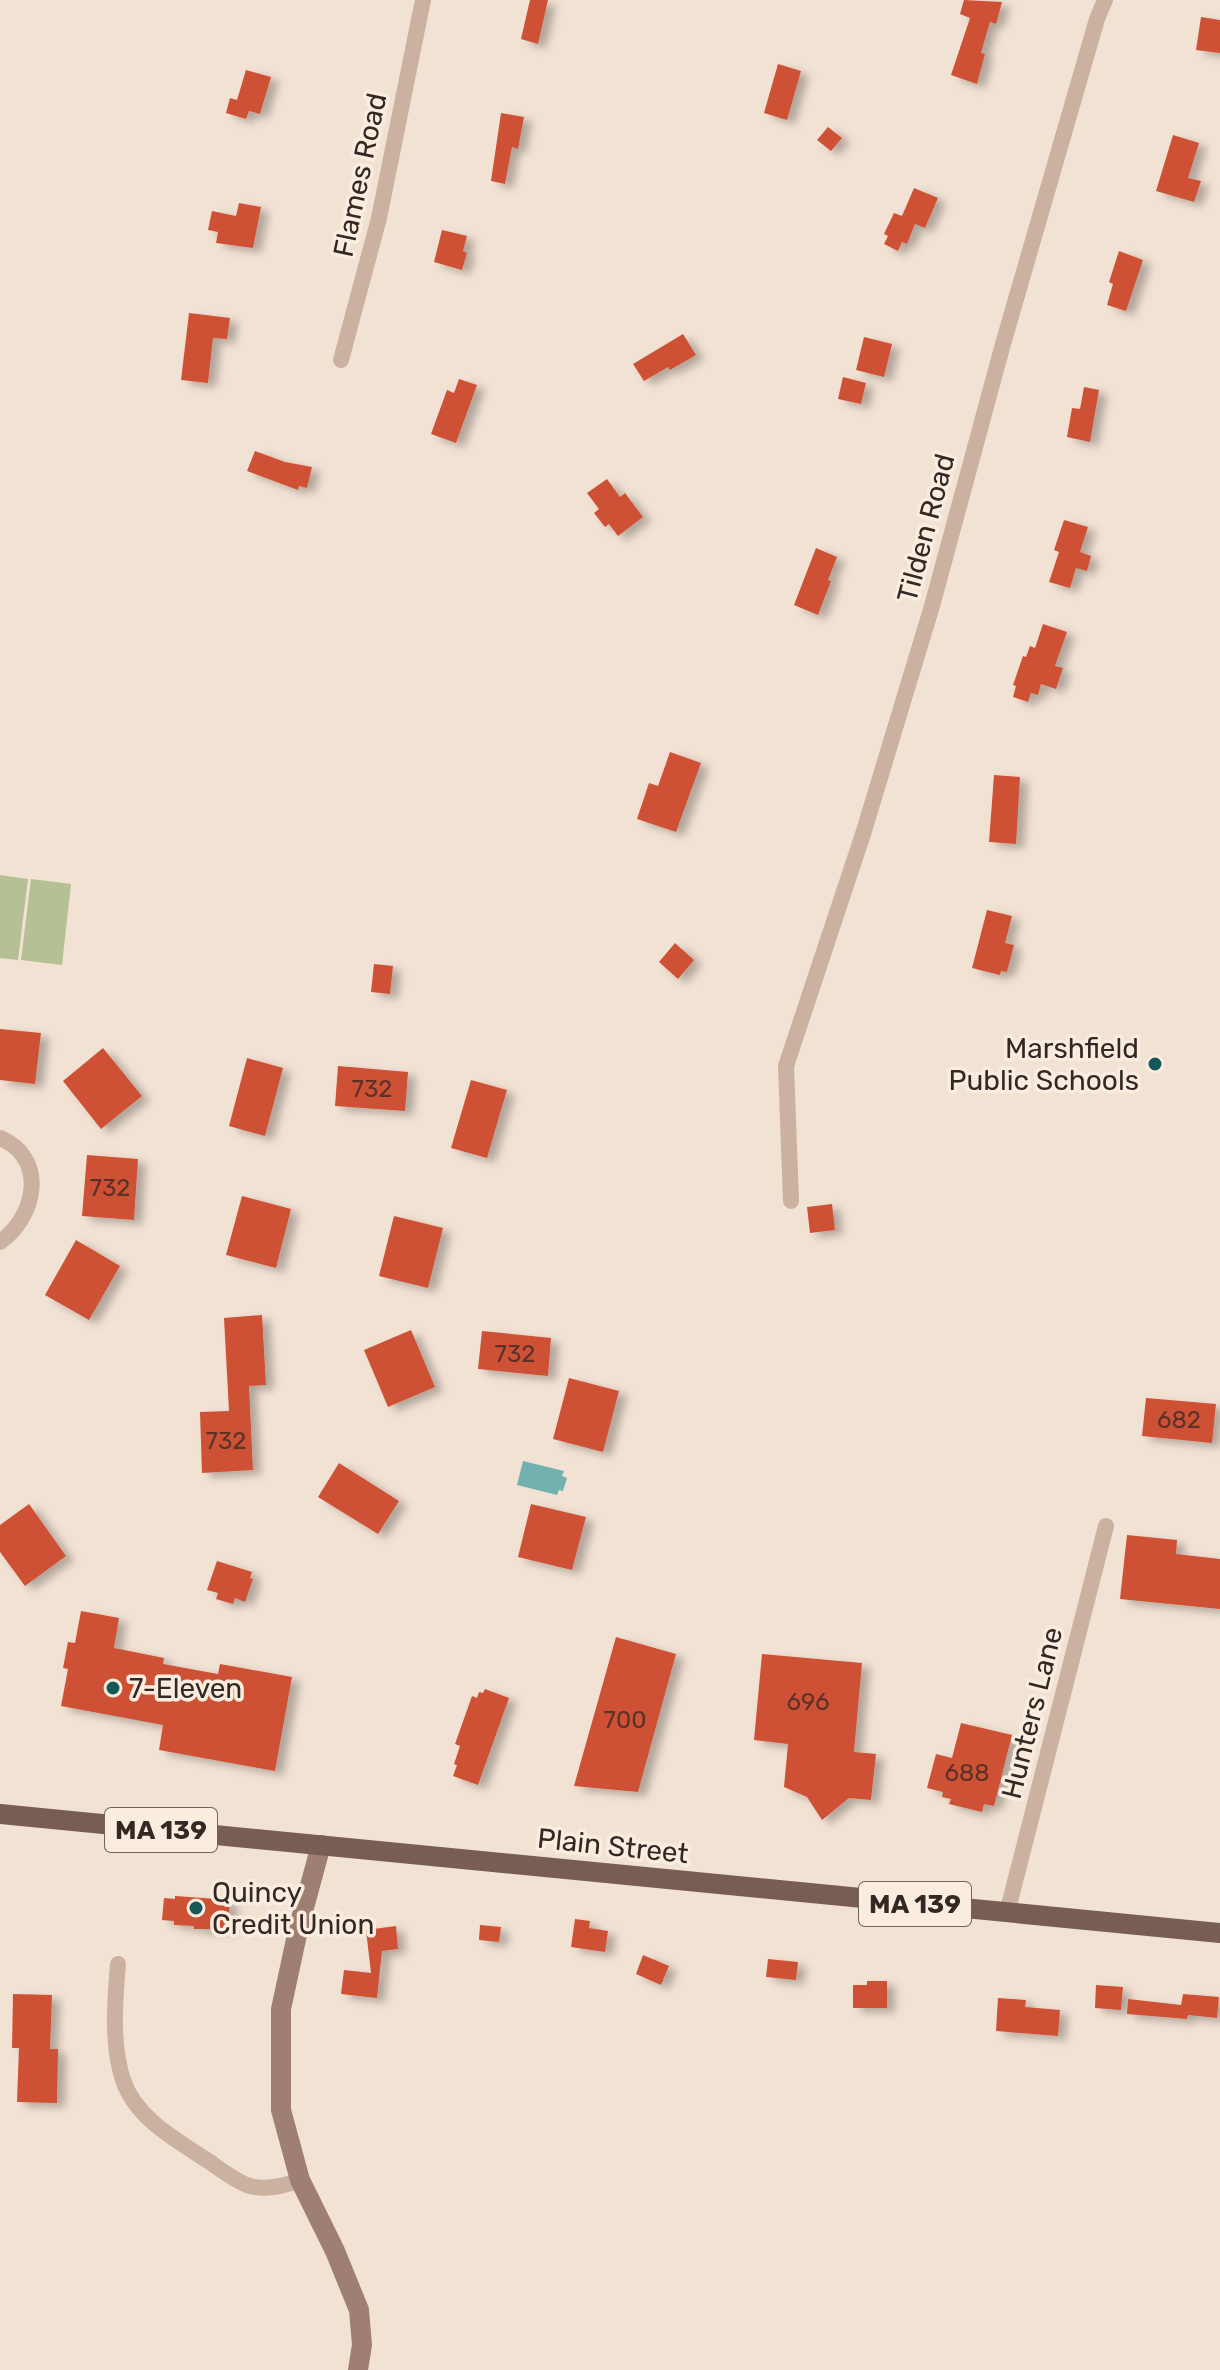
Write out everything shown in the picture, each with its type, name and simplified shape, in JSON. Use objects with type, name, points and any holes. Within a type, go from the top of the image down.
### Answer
[{"type":"main road","name":"Plain Street","points":[[0,1814],[1220,1933]]},
{"type":"street","name":"Flames Road","points":[[341,360],[382,207],[423,0]]},
{"type":"street","name":"Tilden Road","points":[[791,1201],[786,1066],[856,858],[932,606],[1055,159],[1105,0]]},
{"type":"street","points":[[0,1138],[9,1142],[27,1162],[33,1185],[21,1221],[13,1233],[0,1242]]},
{"type":"street","name":"Hunters Lane","points":[[1007,1913],[1106,1526]]},
{"type":"street","points":[[321,1845],[281,2009],[281,2110],[300,2180],[335,2251],[359,2310],[362,2345],[358,2370]]},
{"type":"street","points":[[118,1964],[115,2010],[119,2059],[129,2094],[139,2108],[184,2146],[247,2185],[263,2188],[300,2180]]},
{"type":"green space","points":[[0,875],[28,879],[18,960],[0,958]]},
{"type":"green space","points":[[31,879],[71,884],[62,965],[21,960]]},
{"type":"water","points":[[523,1461],[564,1471],[562,1476],[567,1478],[563,1491],[559,1490],[557,1495],[517,1485]]},
{"type":"building","points":[[530,0],[548,0],[538,44],[521,39]]},
{"type":"building","points":[[964,0],[1002,2],[996,24],[990,22],[981,53],[985,54],[977,84],[951,75],[970,18],[960,14]]},
{"type":"building","points":[[1201,17],[1220,20],[1220,53],[1196,50]]},
{"type":"building","points":[[778,64],[801,71],[787,120],[764,113]]},
{"type":"building","points":[[246,70],[271,77],[260,114],[249,111],[246,119],[226,113],[230,98],[237,100]]},
{"type":"building","points":[[501,113],[524,117],[518,149],[512,147],[505,184],[491,181]]},
{"type":"building","points":[[828,127],[842,138],[831,151],[817,140]]},
{"type":"building","points":[[1173,135],[1199,143],[1188,178],[1201,181],[1194,202],[1156,191]]},
{"type":"building","points":[[914,188],[938,198],[925,228],[915,224],[907,244],[902,242],[898,251],[884,244],[888,236],[884,234],[894,213],[902,216]]},
{"type":"building","points":[[239,203],[261,207],[253,248],[216,243],[218,232],[208,230],[212,211],[236,216]]},
{"type":"building","points":[[442,230],[467,236],[463,251],[467,253],[462,270],[434,262]]},
{"type":"building","points":[[1119,251],[1143,260],[1126,311],[1107,305],[1113,284],[1109,282]]},
{"type":"building","points":[[189,313],[230,318],[227,339],[213,338],[208,383],[181,380]]},
{"type":"building","points":[[683,334],[696,355],[644,381],[633,364]]},
{"type":"building","points":[[864,337],[892,344],[884,377],[856,370]]},
{"type":"building","points":[[843,377],[866,383],[861,404],[838,399]]},
{"type":"building","points":[[459,379],[477,385],[456,443],[431,434],[447,390],[454,393]]},
{"type":"building","points":[[1084,387],[1099,390],[1090,442],[1067,437],[1072,408],[1080,409]]},
{"type":"building","points":[[255,451],[285,462],[312,467],[307,488],[299,486],[298,490],[247,471]]},
{"type":"building","points":[[607,479],[620,497],[625,493],[643,517],[618,536],[609,524],[605,527],[594,513],[599,509],[587,493]]},
{"type":"building","points":[[1064,520],[1088,527],[1080,552],[1091,556],[1087,571],[1076,568],[1070,588],[1049,582],[1059,552],[1054,550]]},
{"type":"building","points":[[816,548],[837,557],[818,615],[794,605]]},
{"type":"building","points":[[1043,624],[1067,632],[1055,666],[1063,668],[1056,689],[1041,684],[1038,695],[1031,693],[1028,702],[1013,697],[1016,686],[1013,685],[1023,656],[1026,657],[1030,646],[1035,648]]},
{"type":"building","points":[[670,752],[701,763],[676,832],[637,819],[649,783],[658,786]]},
{"type":"building","points":[[994,775],[1020,777],[1016,844],[989,842]]},
{"type":"building","points":[[987,910],[1012,916],[1005,943],[1014,945],[1007,972],[1001,971],[1000,975],[972,968]]},
{"type":"building","points":[[675,943],[694,960],[678,979],[659,962]]},
{"type":"building","points":[[374,964],[393,966],[390,994],[371,992]]},
{"type":"building","points":[[0,1029],[41,1033],[35,1084],[0,1080]]},
{"type":"building","points":[[103,1048],[142,1096],[101,1129],[63,1081]]},
{"type":"building","points":[[247,1058],[283,1068],[265,1136],[229,1126]]},
{"type":"building","points":[[338,1066],[408,1072],[405,1111],[335,1106]]},
{"type":"building","points":[[471,1080],[507,1090],[487,1158],[451,1148]]},
{"type":"building","points":[[87,1155],[138,1159],[134,1220],[82,1216]]},
{"type":"building","points":[[242,1196],[291,1209],[276,1268],[226,1255]]},
{"type":"building","points":[[832,1204],[835,1230],[810,1233],[807,1207]]},
{"type":"building","points":[[394,1216],[443,1228],[428,1288],[379,1276]]},
{"type":"building","points":[[76,1240],[120,1266],[89,1320],[45,1295]]},
{"type":"building","points":[[262,1315],[266,1385],[249,1386],[253,1470],[202,1473],[200,1412],[229,1411],[224,1318]]},
{"type":"building","points":[[411,1330],[435,1387],[388,1407],[364,1350]]},
{"type":"building","points":[[482,1331],[551,1338],[548,1376],[478,1369]]},
{"type":"building","points":[[569,1378],[619,1391],[603,1452],[553,1439]]},
{"type":"building","points":[[1146,1398],[1216,1404],[1212,1443],[1142,1436]]},
{"type":"building","points":[[339,1463],[399,1501],[378,1534],[318,1497]]},
{"type":"building","points":[[29,1504],[66,1556],[25,1586],[0,1552],[0,1525]]},
{"type":"building","points":[[531,1504],[586,1517],[572,1570],[518,1557]]},
{"type":"building","points":[[1127,1535],[1177,1540],[1176,1554],[1220,1559],[1220,1609],[1120,1599]]},
{"type":"building","points":[[217,1561],[252,1572],[250,1578],[253,1579],[245,1602],[235,1598],[233,1604],[216,1599],[218,1593],[207,1590]]},
{"type":"building","points":[[81,1611],[119,1618],[114,1648],[164,1658],[163,1664],[218,1674],[220,1664],[292,1677],[275,1771],[159,1750],[163,1725],[61,1706],[68,1669],[63,1668],[68,1642],[75,1643]]},
{"type":"building","points":[[616,1637],[676,1654],[638,1792],[574,1786]]},
{"type":"building","points":[[762,1654],[862,1663],[854,1752],[876,1754],[871,1800],[849,1798],[822,1820],[807,1797],[784,1787],[788,1744],[754,1740]]},
{"type":"building","points":[[485,1689],[509,1698],[478,1785],[453,1776],[460,1746],[455,1744],[472,1696],[477,1698],[479,1692],[483,1693]]},
{"type":"building","points":[[961,1723],[1012,1735],[994,1806],[984,1804],[982,1812],[949,1804],[951,1799],[942,1797],[943,1792],[927,1788],[936,1754],[952,1758]]},
{"type":"building","name":"Quincy Credit Union","points":[[175,1896],[230,1900],[228,1929],[194,1929],[194,1926],[174,1925],[174,1921],[162,1920],[164,1898],[175,1899]]},
{"type":"building","points":[[575,1919],[590,1921],[589,1928],[608,1931],[605,1952],[571,1947]]},
{"type":"building","points":[[480,1925],[501,1927],[499,1942],[479,1940]]},
{"type":"building","points":[[396,1926],[398,1949],[382,1951],[377,1998],[341,1994],[344,1970],[371,1973],[366,1930]]},
{"type":"building","points":[[643,1955],[669,1966],[661,1985],[636,1974]]},
{"type":"building","points":[[768,1959],[798,1962],[796,1980],[766,1977]]},
{"type":"building","points":[[867,1981],[887,1981],[887,2008],[853,2008],[853,1985],[867,1985]]},
{"type":"building","points":[[1096,1985],[1123,1987],[1121,2010],[1095,2008]]},
{"type":"building","points":[[13,1994],[52,1995],[50,2049],[58,2049],[57,2103],[17,2102],[19,2048],[12,2048]]},
{"type":"building","points":[[1183,1994],[1219,1997],[1217,2018],[1127,2014],[1128,1999],[1181,2005]]},
{"type":"building","points":[[998,1998],[1026,2000],[1025,2007],[1060,2010],[1058,2036],[996,2031]]},
{"type":"place","name":"Marshfield Public Schools","points":[[1155,1064]]},
{"type":"place","name":"7-Eleven","points":[[113,1688]]},
{"type":"place","name":"Quincy Credit Union","points":[[196,1908]]}]
